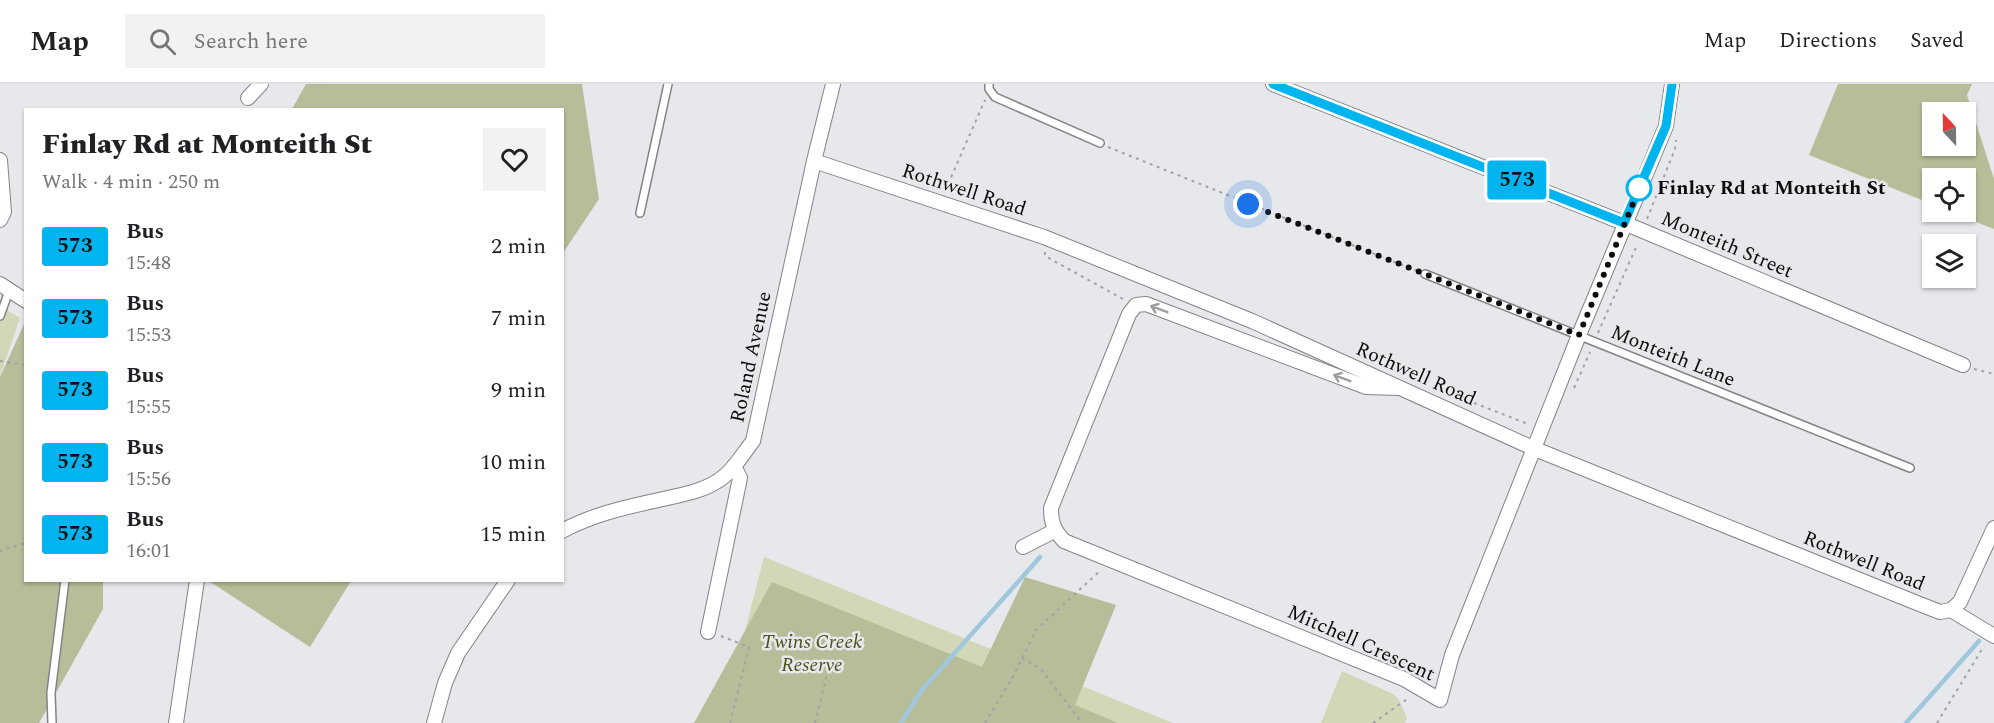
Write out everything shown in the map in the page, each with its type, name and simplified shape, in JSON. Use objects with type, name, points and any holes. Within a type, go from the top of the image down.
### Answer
[{"type":"street","points":[[248,98],[261,84]]},
{"type":"street","name":"Roland Avenue","points":[[564,530],[608,511],[696,491],[717,482],[734,466],[753,441],[833,84]]},
{"type":"street","name":"Monteith Street","points":[[1273,84],[1624,223],[1963,365]]},
{"type":"street","points":[[1535,449],[1624,223],[1666,126],[1672,84]]},
{"type":"street","points":[[0,160],[4,212],[0,220]]},
{"type":"street","name":"Rothwell Road","points":[[814,161],[1044,237],[1252,321],[1535,449],[1940,612],[1951,610],[1992,636]]},
{"type":"street","points":[[4,288],[24,300]]},
{"type":"street","points":[[1023,547],[1054,531],[1051,508],[1129,314],[1136,305],[1146,304],[1366,387],[1399,388]]},
{"type":"street","name":"Mitchell Crescent","points":[[1054,531],[1064,541],[1404,679],[1440,700],[1452,655],[1535,449]]},
{"type":"street","points":[[708,632],[740,477],[734,466]]},
{"type":"street","points":[[1951,610],[1960,602],[1994,528]]},
{"type":"street","points":[[176,723],[197,582]]},
{"type":"street","points":[[434,723],[445,683],[458,653],[507,582]]},
{"type":"lane","points":[[640,213],[668,84]]},
{"type":"lane","points":[[989,87],[994,97],[1100,142]]},
{"type":"lane","name":"Monteith Lane","points":[[1425,274],[1910,468]]},
{"type":"lane","points":[[0,316],[4,288]]},
{"type":"lane","points":[[52,723],[51,693],[65,582]]},
{"type":"path","points":[[939,204],[989,87]]},
{"type":"path","points":[[1100,142],[1115,151],[1425,274]]},
{"type":"path","points":[[1045,256],[1136,305]]},
{"type":"path","points":[[0,361],[24,365]]},
{"type":"path","points":[[1963,365],[1994,374]]},
{"type":"path","points":[[0,552],[24,544]]},
{"type":"path","points":[[985,723],[1036,630],[1112,561]]},
{"type":"path","points":[[708,632],[749,647],[730,723]]},
{"type":"path","points":[[1937,723],[1992,636]]},
{"type":"path","points":[[1022,658],[1041,669],[1082,723]]},
{"type":"path","points":[[815,723],[830,661]]},
{"type":"path","points":[[1373,723],[1423,690]]},
{"type":"green space","points":[[306,84],[582,84],[599,199],[564,252],[564,108],[293,108]]},
{"type":"green space","points":[[1838,84],[1972,84],[1967,95],[1969,102],[1922,102],[1922,156],[1976,156],[1976,123],[1994,179],[1994,229],[1976,222],[1976,168],[1922,168],[1922,200],[1809,155]]},
{"type":"green space","points":[[0,306],[20,318],[0,376]]},
{"type":"green space","points":[[24,324],[24,582],[103,582],[103,609],[39,723],[0,723],[0,377]]},
{"type":"green space","name":"Twins Creek Reserve","points":[[764,557],[1173,723],[721,723]]},
{"type":"green space","name":"Twins Creek Reserve","points":[[1025,577],[1116,605],[1075,705],[1118,723],[694,723],[772,582],[982,667]]},
{"type":"green space","points":[[211,582],[350,582],[310,647]]},
{"type":"green space","points":[[1342,671],[1393,694],[1399,700],[1407,718],[1405,723],[1321,723]]},
{"type":"waterway","points":[[901,723],[921,691],[1040,557]]},
{"type":"waterway","points":[[1906,723],[1979,641]]},
{"type":"bus line","name":"573","points":[[1273,84],[1624,223],[1666,126],[1672,84]]},
{"type":"place","name":"Finlay Rd at Monteith St","points":[[1639,188]]},
{"type":"route","points":[[1248,204],[1579,335],[1641,184],[1639,188]]}]
